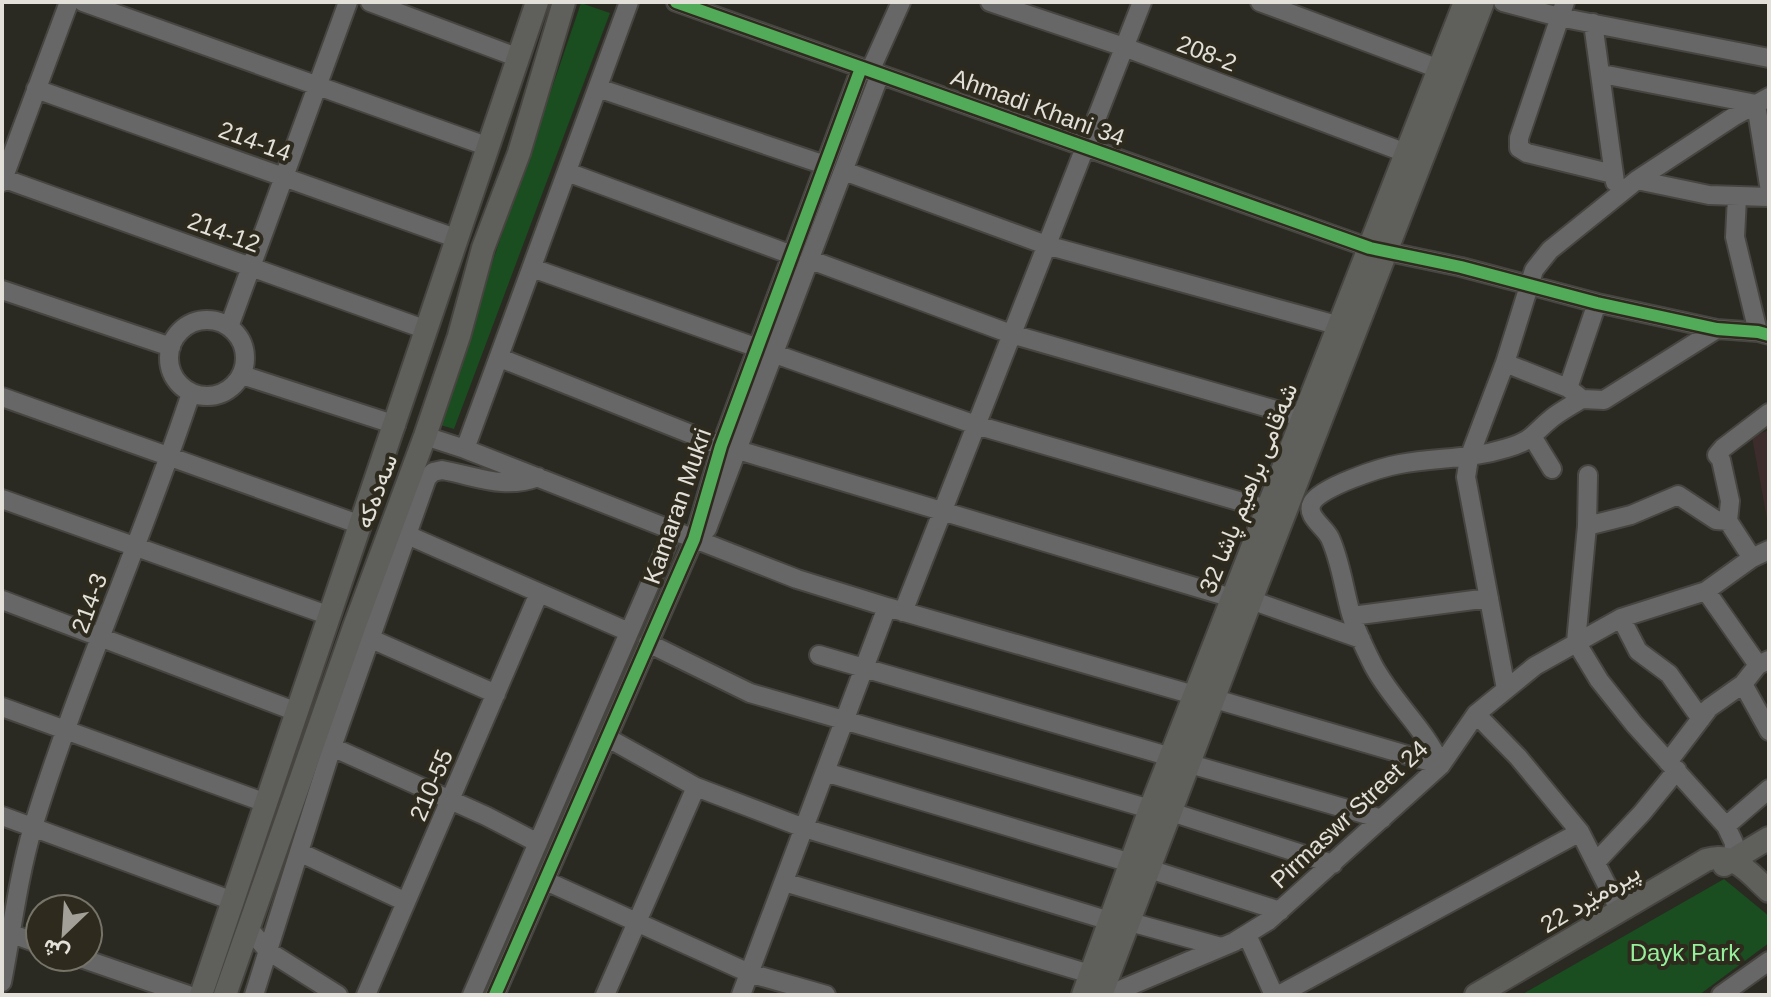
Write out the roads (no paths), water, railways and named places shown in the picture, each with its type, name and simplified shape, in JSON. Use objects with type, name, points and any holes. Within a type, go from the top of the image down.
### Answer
[{"type":"main road","name":"سەدەکە","points":[[201,995],[537,2]]},
{"type":"main road","name":"سەدەکە","points":[[225,995],[425,436],[459,336],[487,237],[519,153],[564,2]]},
{"type":"main road","name":"شەقامی براهیم پاشا 32","points":[[1241,599],[1266,509],[1340,326],[1378,250],[1406,153],[1465,2]]},
{"type":"main road","name":"شەقامی براهیم پاشا 32","points":[[1101,995],[1120,922],[1241,599],[1378,250],[1483,2]]},
{"type":"main road","points":[[480,176],[481,189],[487,194],[505,185]]},
{"type":"main road","points":[[460,233],[472,218],[477,218],[485,223],[487,237]]},
{"type":"main road","points":[[345,575],[370,584]]},
{"type":"main road","name":"22 پیرەمێرد","points":[[1497,995],[1769,838]]},
{"type":"main road","points":[[1769,850],[1764,870],[1769,882]]},
{"type":"main road","name":"22 پیرەمێرد","points":[[1476,995],[1706,860],[1717,857],[1733,860]]},
{"type":"main road","points":[[1733,860],[1769,891]]},
{"type":"main road","name":"شەقامی براهیم پاشا 32","points":[[1086,985],[1120,922]]},
{"type":"street","points":[[2,179],[69,2]]},
{"type":"street","points":[[83,2],[489,147]]},
{"type":"street","points":[[229,327],[348,2]]},
{"type":"street","points":[[370,2],[519,58]]},
{"type":"street","points":[[465,449],[629,2]]},
{"type":"street","name":"Ahmadi Khani 34","points":[[676,2],[1378,250],[1531,284],[1597,303],[1717,329],[1764,334]]},
{"type":"street","name":"Kamaran Mukri","points":[[781,313],[792,255],[825,165],[901,2]]},
{"type":"street","name":"208-2","points":[[990,2],[1124,47],[1406,153]]},
{"type":"street","points":[[741,995],[865,669],[942,512],[1142,2]]},
{"type":"street","points":[[1260,2],[1439,69]]},
{"type":"street","points":[[1503,2],[1562,10],[1593,23],[1769,58]]},
{"type":"street","points":[[1562,10],[1519,138],[1519,148],[1527,153],[1613,174]]},
{"type":"street","points":[[1593,23],[1613,174],[1620,195]]},
{"type":"street","name":"Kamaran Mukri","points":[[495,995],[648,643],[698,541],[781,313],[811,260],[844,171],[870,71]]},
{"type":"street","points":[[1602,74],[1763,101]]},
{"type":"street","points":[[598,88],[825,165]]},
{"type":"street","name":"214-14","points":[[36,89],[284,177],[460,233]]},
{"type":"street","points":[[1506,689],[1466,477],[1469,458],[1505,363],[1534,270],[1550,250],[1637,180],[1763,101]]},
{"type":"street","points":[[1763,101],[1769,185]]},
{"type":"street","points":[[844,171],[1046,245],[1340,326]]},
{"type":"street","points":[[567,172],[792,255]]},
{"type":"street","name":"214-12","points":[[2,179],[427,330]]},
{"type":"street","points":[[1637,180],[1672,189],[1737,197],[1769,197]]},
{"type":"street","points":[[1737,197],[1735,237],[1764,334]]},
{"type":"street","points":[[811,260],[1011,334],[1304,418]]},
{"type":"street","points":[[532,268],[976,425],[1266,509]]},
{"type":"street","points":[[2,290],[171,347]]},
{"type":"street","points":[[1441,765],[1432,745],[1384,684],[1352,616],[1331,539],[1310,510],[1318,496],[1351,479],[1398,464],[1469,458],[1533,438],[1575,393],[1597,303]]},
{"type":"street","points":[[207,320],[229,327],[243,343],[246,354],[242,375],[236,385],[215,396],[191,393],[182,387],[170,369],[171,347],[176,336],[195,322],[207,320]]},
{"type":"street","points":[[1505,363],[1575,393],[1604,400],[1717,329]]},
{"type":"street","points":[[500,358],[730,448],[1241,599],[1361,639]]},
{"type":"street","points":[[242,375],[396,425]]},
{"type":"street","name":"214-3","points":[[2,982],[33,828],[191,393]]},
{"type":"street","points":[[2,397],[361,525]]},
{"type":"street","points":[[1728,521],[1730,501],[1721,460],[1717,455],[1769,413]]},
{"type":"street","points":[[425,436],[797,579],[895,610],[1441,765]]},
{"type":"street","points":[[1533,438],[1552,469]]},
{"type":"street","points":[[254,995],[332,747],[427,478],[433,472],[447,471],[500,483],[520,483],[538,477]]},
{"type":"street","points":[[1588,475],[1587,526],[1576,642],[1616,702],[1726,826],[1734,843],[1733,860]]},
{"type":"street","points":[[1587,526],[1631,515],[1678,495],[1716,520],[1728,521],[1761,554]]},
{"type":"street","points":[[2,499],[330,616]]},
{"type":"street","name":"Kamaran Mukri","points":[[472,995],[673,531]]},
{"type":"street","points":[[405,534],[629,632]]},
{"type":"street","name":"Pirmaswr Street 24","points":[[1108,995],[1247,935],[1280,911],[1441,765],[1476,714],[1535,666],[1621,618],[1706,591],[1761,554]]},
{"type":"street","points":[[1596,862],[1642,813],[1709,708],[1743,684],[1764,662],[1706,591]]},
{"type":"street","name":"210-55","points":[[366,995],[539,593]]},
{"type":"street","points":[[1352,616],[1489,598]]},
{"type":"street","points":[[2,600],[297,712]]},
{"type":"street","points":[[1621,618],[1638,651],[1669,674],[1701,719]]},
{"type":"street","points":[[369,638],[496,694]]},
{"type":"street","points":[[648,643],[750,693],[1333,864]]},
{"type":"street","points":[[819,655],[1382,819]]},
{"type":"street","points":[[1743,684],[1769,731]]},
{"type":"street","points":[[2,707],[266,803]]},
{"type":"street","points":[[1476,714],[1518,757],[1580,832],[1620,911]]},
{"type":"street","points":[[608,738],[696,787],[804,828],[1120,922],[1221,947]]},
{"type":"street","points":[[332,747],[450,799],[535,850],[550,874],[637,921],[749,973],[826,995]]},
{"type":"street","points":[[825,772],[1280,911]]},
{"type":"street","points":[[605,995],[696,787]]},
{"type":"street","points":[[1726,826],[1769,789]]},
{"type":"street","points":[[2,816],[233,901]]},
{"type":"street","points":[[1247,935],[1277,995],[1580,832]]},
{"type":"street","points":[[299,852],[406,902]]},
{"type":"street","points":[[784,882],[1086,985]]},
{"type":"street","points":[[249,929],[268,951],[338,995]]},
{"type":"street","points":[[12,934],[24,938]]},
{"type":"street","points":[[1721,995],[1769,961]]},
{"type":"street","points":[[104,966],[188,995]]},
{"type":"park label","name":"Dayk Park","points":[[1685,952]]}]
